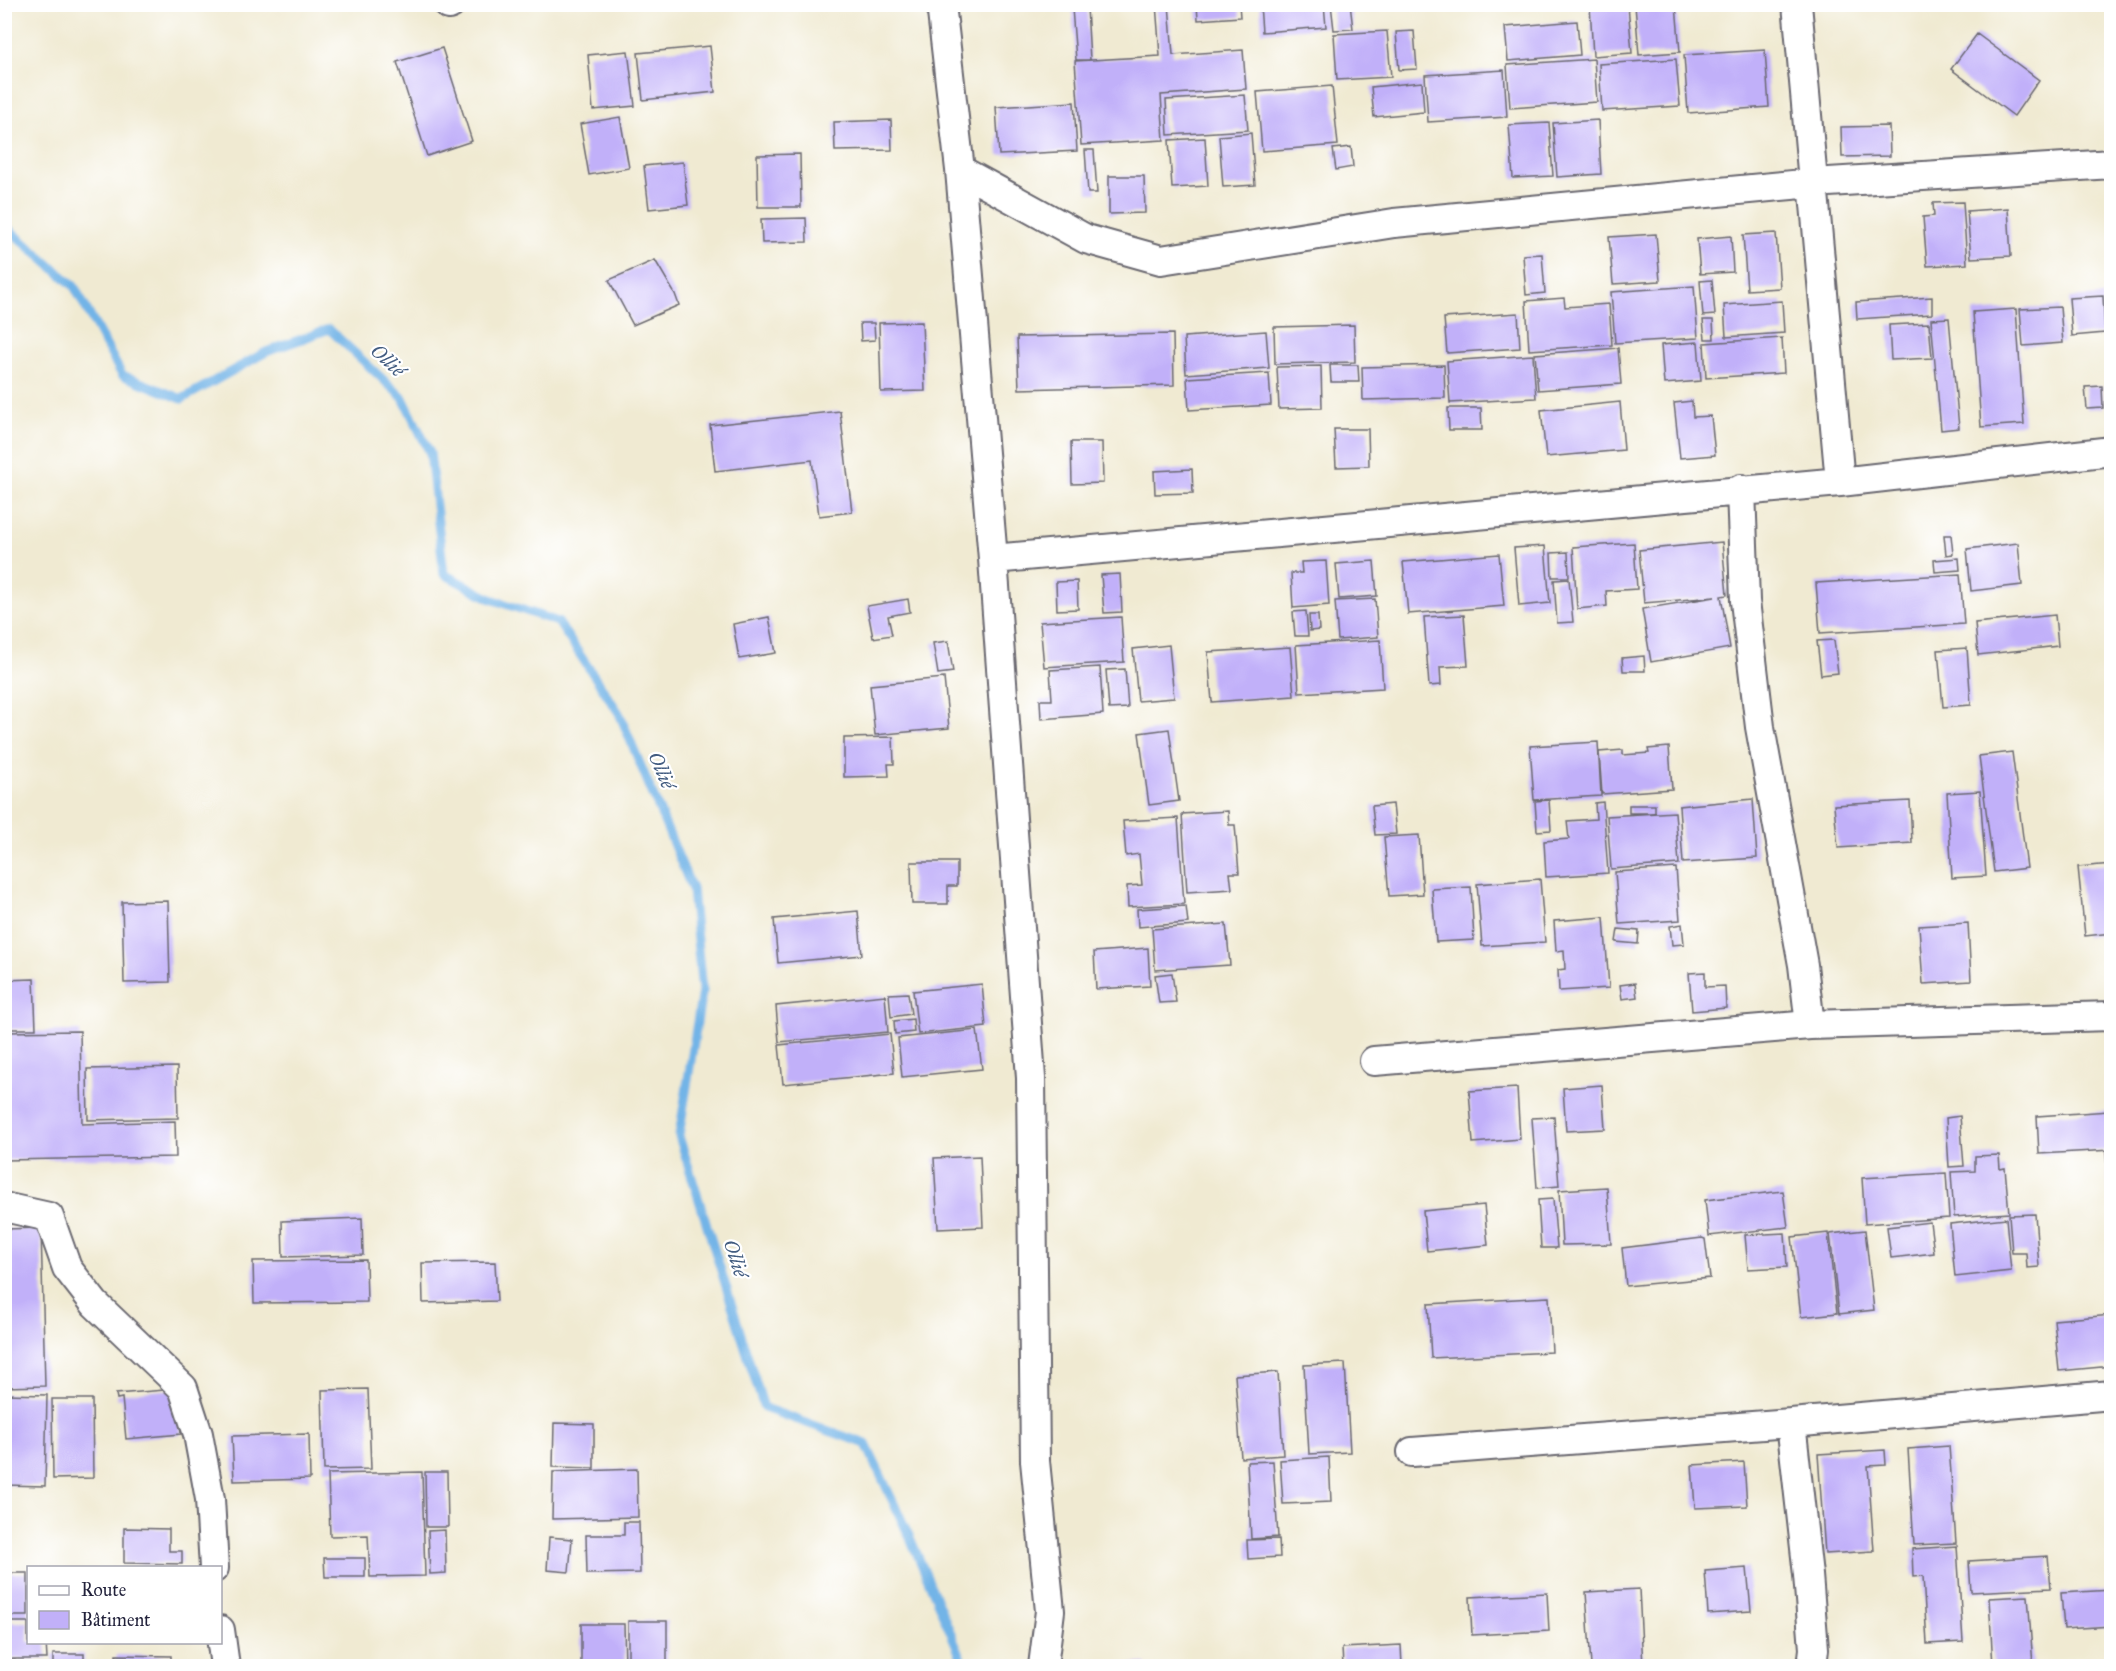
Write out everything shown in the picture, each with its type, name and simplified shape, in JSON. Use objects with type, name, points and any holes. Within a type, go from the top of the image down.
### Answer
[{"type":"street","points":[[941,4],[960,170],[993,560],[1031,1078],[1035,1461],[1050,1611],[1043,1666]]},
{"type":"street","points":[[1797,4],[1840,482]]},
{"type":"street","points":[[960,170],[1086,239],[1161,260],[1394,223],[1813,183],[2112,164]]},
{"type":"street","points":[[993,560],[1741,489],[1840,482],[2112,451]]},
{"type":"street","points":[[1741,489],[1745,601],[1760,727],[1803,965],[1810,1025]]},
{"type":"street","points":[[1374,1060],[1810,1025],[2112,1016]]},
{"type":"street","points":[[4,1207],[49,1217],[67,1268],[95,1304],[183,1388],[198,1434],[210,1499],[214,1566]]},
{"type":"street","points":[[1412,1452],[1791,1423],[2112,1395]]},
{"type":"street","points":[[1791,1423],[1808,1575],[1814,1649],[1812,1666]]},
{"type":"street","points":[[222,1644],[225,1666]]},
{"type":"building","points":[[1156,4],[1169,4],[1173,55],[1243,50],[1246,89],[1161,95],[1164,140],[1081,145],[1075,61],[1160,56]]},
{"type":"building","points":[[1197,4],[1239,4],[1240,17],[1198,20]]},
{"type":"building","points":[[1260,4],[1324,4],[1326,27],[1262,32]]},
{"type":"building","points":[[1331,4],[1350,4],[1353,29],[1334,30]]},
{"type":"building","points":[[1590,5],[1628,5],[1632,53],[1593,56]]},
{"type":"building","points":[[1635,5],[1676,5],[1680,52],[1639,55]]},
{"type":"building","points":[[1087,7],[1090,60],[1076,60],[1072,8]]},
{"type":"building","points":[[1577,21],[1580,55],[1508,61],[1505,27]]},
{"type":"building","points":[[1387,31],[1391,77],[1337,80],[1334,34]]},
{"type":"building","points":[[1414,31],[1417,69],[1399,70],[1396,32]]},
{"type":"building","points":[[1977,34],[2039,80],[2014,116],[1951,69]]},
{"type":"building","points":[[710,46],[715,92],[643,100],[638,53]]},
{"type":"building","points":[[442,48],[472,141],[427,156],[397,62]]},
{"type":"building","points":[[1765,50],[1769,107],[1688,113],[1684,55]]},
{"type":"building","points":[[628,51],[635,106],[593,110],[588,55]]},
{"type":"building","points":[[1594,59],[1597,102],[1510,108],[1507,65]]},
{"type":"building","points":[[1676,59],[1680,106],[1602,111],[1599,64]]},
{"type":"building","points":[[1504,70],[1507,117],[1428,122],[1425,75]]},
{"type":"building","points":[[1422,82],[1424,112],[1374,117],[1371,87]]},
{"type":"building","points":[[1332,86],[1338,145],[1262,151],[1257,92]]},
{"type":"building","points":[[1245,95],[1248,130],[1168,135],[1166,100]]},
{"type":"building","points":[[1074,102],[1077,151],[999,155],[996,107]]},
{"type":"building","points":[[620,117],[629,168],[589,175],[580,124]]},
{"type":"building","points":[[891,120],[892,150],[835,151],[834,122]]},
{"type":"building","points":[[1598,120],[1601,174],[1557,177],[1553,123]]},
{"type":"building","points":[[1549,123],[1553,176],[1513,178],[1509,125]]},
{"type":"building","points":[[1889,126],[1890,156],[1842,157],[1841,127]]},
{"type":"building","points":[[1251,133],[1255,185],[1223,187],[1219,136]]},
{"type":"building","points":[[1205,138],[1208,186],[1172,188],[1169,140]]},
{"type":"building","points":[[1351,147],[1353,167],[1336,170],[1333,149]]},
{"type":"building","points":[[1085,150],[1094,150],[1097,193],[1088,193]]},
{"type":"building","points":[[800,154],[801,207],[758,207],[757,155]]},
{"type":"building","points":[[683,162],[688,205],[649,209],[644,166]]},
{"type":"building","points":[[1109,176],[1144,176],[1145,213],[1109,214]]},
{"type":"building","points":[[1963,202],[1967,264],[1927,266],[1923,217],[1934,216],[1933,203]]},
{"type":"building","points":[[2008,208],[2011,256],[1971,258],[1967,211]]},
{"type":"building","points":[[806,218],[807,242],[762,243],[761,219]]},
{"type":"building","points":[[1776,233],[1780,288],[1747,290],[1743,235]]},
{"type":"building","points":[[1656,234],[1660,281],[1613,284],[1609,237]]},
{"type":"building","points":[[1731,236],[1733,272],[1700,274],[1697,239]]},
{"type":"building","points":[[1542,254],[1545,293],[1526,295],[1523,255]]},
{"type":"building","points":[[655,260],[679,305],[633,325],[609,280]]},
{"type":"building","points":[[1712,280],[1715,315],[1703,316],[1700,281]]},
{"type":"building","points":[[1694,286],[1698,338],[1615,343],[1611,292]]},
{"type":"building","points":[[2103,296],[2105,333],[2072,336],[2069,298]]},
{"type":"building","points":[[1932,297],[1932,314],[1857,319],[1856,302]]},
{"type":"building","points":[[1564,298],[1565,307],[1609,304],[1612,345],[1529,350],[1526,301]]},
{"type":"building","points":[[1782,301],[1784,333],[1726,337],[1724,305]]},
{"type":"building","points":[[2060,307],[2063,343],[2023,346],[2020,309]]},
{"type":"building","points":[[2016,309],[2024,424],[1981,427],[1973,312]]},
{"type":"building","points":[[1518,313],[1520,348],[1447,353],[1444,318]]},
{"type":"building","points":[[1949,318],[1959,428],[1941,430],[1931,319]]},
{"type":"building","points":[[1703,320],[1713,320],[1714,339],[1705,339]]},
{"type":"building","points":[[922,322],[925,391],[881,392],[879,323]]},
{"type":"building","points":[[860,323],[874,323],[875,340],[861,341]]},
{"type":"building","points":[[1929,323],[1932,358],[1891,360],[1889,325]]},
{"type":"building","points":[[1354,325],[1355,362],[1275,364],[1274,327]]},
{"type":"building","points":[[1266,331],[1269,368],[1186,374],[1184,337]]},
{"type":"building","points":[[1173,334],[1174,385],[1019,389],[1017,337]]},
{"type":"building","points":[[1782,338],[1784,373],[1706,378],[1704,343]]},
{"type":"building","points":[[2108,340],[2112,340],[2112,366],[2110,366]]},
{"type":"building","points":[[1698,342],[1701,381],[1664,384],[1661,345]]},
{"type":"building","points":[[1618,348],[1621,384],[1538,390],[1535,354]]},
{"type":"building","points":[[1533,355],[1536,398],[1450,403],[1447,361]]},
{"type":"building","points":[[1330,365],[1358,365],[1359,382],[1331,382]]},
{"type":"building","points":[[1444,365],[1445,398],[1363,400],[1362,367]]},
{"type":"building","points":[[1321,366],[1322,408],[1279,409],[1277,367]]},
{"type":"building","points":[[1269,373],[1271,405],[1189,410],[1187,378]]},
{"type":"building","points":[[2102,386],[2103,408],[2087,409],[2085,387]]},
{"type":"building","points":[[1692,401],[1693,417],[1711,416],[1715,455],[1680,458],[1674,403]]},
{"type":"building","points":[[1620,402],[1624,450],[1546,457],[1541,410]]},
{"type":"building","points":[[1448,408],[1481,408],[1482,430],[1449,430]]},
{"type":"building","points":[[840,411],[852,512],[819,516],[812,460],[715,471],[710,425]]},
{"type":"building","points":[[1334,429],[1368,429],[1369,466],[1336,467]]},
{"type":"building","points":[[1071,442],[1102,442],[1103,483],[1072,484]]},
{"type":"building","points":[[1192,469],[1193,493],[1155,494],[1154,471]]},
{"type":"building","points":[[1944,535],[1951,535],[1953,554],[1946,555]]},
{"type":"building","points":[[1722,542],[1727,595],[1721,596],[1730,648],[1651,662],[1642,609],[1715,597],[1644,603],[1639,550]]},
{"type":"building","points":[[1634,543],[1637,589],[1606,591],[1607,606],[1577,609],[1573,547]]},
{"type":"building","points":[[2018,543],[2022,585],[1971,591],[1967,549]]},
{"type":"building","points":[[1545,546],[1550,603],[1519,606],[1514,548]]},
{"type":"building","points":[[1568,552],[1569,577],[1552,577],[1551,553]]},
{"type":"building","points":[[1499,554],[1504,606],[1408,614],[1403,562]]},
{"type":"building","points":[[1959,558],[1960,570],[1935,572],[1934,560]]},
{"type":"building","points":[[1326,561],[1329,605],[1293,608],[1291,573],[1302,573],[1301,562]]},
{"type":"building","points":[[1374,561],[1377,596],[1339,599],[1336,564]]},
{"type":"building","points":[[1120,574],[1122,612],[1104,613],[1101,575]]},
{"type":"building","points":[[1960,574],[1964,624],[1820,633],[1816,583]]},
{"type":"building","points":[[1569,579],[1573,622],[1557,623],[1554,580]]},
{"type":"building","points":[[1077,581],[1078,609],[1057,610],[1056,582]]},
{"type":"building","points":[[908,599],[910,612],[888,616],[892,635],[873,638],[867,606]]},
{"type":"building","points":[[1375,599],[1378,637],[1338,640],[1335,601]]},
{"type":"building","points":[[1306,611],[1308,636],[1295,636],[1293,612]]},
{"type":"building","points":[[1309,615],[1318,615],[1319,630],[1310,631]]},
{"type":"building","points":[[1464,615],[1468,666],[1440,667],[1441,685],[1429,686],[1424,617]]},
{"type":"building","points":[[2055,615],[2058,646],[1978,655],[1975,623]]},
{"type":"building","points":[[769,617],[776,653],[739,659],[733,624]]},
{"type":"building","points":[[1121,617],[1124,662],[1044,667],[1040,622]]},
{"type":"building","points":[[1380,640],[1383,688],[1299,693],[1296,645]]},
{"type":"building","points":[[1834,640],[1838,673],[1821,675],[1817,641]]},
{"type":"building","points":[[948,641],[953,672],[938,674],[933,643]]},
{"type":"building","points":[[1169,645],[1174,698],[1138,701],[1133,649]]},
{"type":"building","points":[[1290,647],[1294,696],[1212,702],[1208,652]]},
{"type":"building","points":[[1967,648],[1971,705],[1943,707],[1938,650]]},
{"type":"building","points":[[1644,656],[1645,671],[1623,671],[1622,658]]},
{"type":"building","points":[[1100,667],[1103,714],[1041,719],[1040,700],[1052,700],[1050,670]]},
{"type":"building","points":[[1125,669],[1128,708],[1109,709],[1106,670]]},
{"type":"building","points":[[944,678],[949,728],[875,735],[870,685]]},
{"type":"building","points":[[1169,729],[1179,801],[1149,805],[1139,733]]},
{"type":"building","points":[[893,737],[894,764],[888,764],[889,776],[844,777],[844,738]]},
{"type":"building","points":[[1598,742],[1601,796],[1534,800],[1530,746]]},
{"type":"building","points":[[1669,747],[1672,789],[1602,794],[1599,752],[1623,750],[1623,755],[1649,753],[1648,749]]},
{"type":"building","points":[[2012,752],[2027,868],[1994,872],[1979,756]]},
{"type":"building","points":[[1980,791],[1986,876],[1952,878],[1947,793]]},
{"type":"building","points":[[1753,799],[1757,858],[1683,863],[1679,806]]},
{"type":"building","points":[[1549,800],[1551,830],[1537,831],[1535,801]]},
{"type":"building","points":[[1910,801],[1912,843],[1838,848],[1834,805]]},
{"type":"building","points":[[1603,802],[1608,873],[1546,877],[1544,841],[1569,839],[1567,821],[1596,819],[1595,803]]},
{"type":"building","points":[[1393,804],[1396,834],[1375,835],[1372,806]]},
{"type":"building","points":[[1629,805],[1655,805],[1655,813],[1629,813]]},
{"type":"building","points":[[1228,811],[1229,825],[1235,825],[1239,873],[1230,873],[1232,889],[1187,892],[1182,814]]},
{"type":"building","points":[[1675,812],[1679,864],[1611,869],[1607,816]]},
{"type":"building","points":[[1178,818],[1184,904],[1128,907],[1127,886],[1142,885],[1139,854],[1126,856],[1123,821]]},
{"type":"building","points":[[1419,835],[1423,894],[1389,896],[1384,837]]},
{"type":"building","points":[[911,862],[957,862],[957,886],[948,886],[948,904],[912,904]]},
{"type":"building","points":[[2112,864],[2112,933],[2085,936],[2078,867]]},
{"type":"building","points":[[1676,868],[1680,920],[1619,924],[1615,872]]},
{"type":"building","points":[[1540,879],[1545,942],[1482,946],[1477,884]]},
{"type":"building","points":[[1471,887],[1474,940],[1436,942],[1432,889]]},
{"type":"building","points":[[168,901],[170,982],[124,983],[122,902]]},
{"type":"building","points":[[1186,906],[1188,923],[1138,927],[1137,909]]},
{"type":"building","points":[[858,911],[862,955],[778,963],[774,919]]},
{"type":"building","points":[[1604,917],[1609,988],[1559,991],[1558,970],[1565,969],[1564,950],[1556,951],[1554,921]]},
{"type":"building","points":[[1968,923],[1971,981],[1923,984],[1919,926]]},
{"type":"building","points":[[1226,924],[1230,965],[1155,970],[1152,929]]},
{"type":"building","points":[[1682,924],[1684,944],[1672,945],[1670,926]]},
{"type":"building","points":[[1618,929],[1639,931],[1638,944],[1616,942]]},
{"type":"building","points":[[1148,948],[1150,986],[1096,989],[1094,952]]},
{"type":"building","points":[[1705,972],[1705,987],[1725,986],[1726,1008],[1692,1011],[1689,973]]},
{"type":"building","points":[[1172,973],[1176,1002],[1159,1003],[1155,975]]},
{"type":"building","points":[[34,979],[36,1029],[4,1029],[4,980]]},
{"type":"building","points":[[1635,983],[1637,997],[1622,999],[1620,985]]},
{"type":"building","points":[[982,984],[986,1027],[918,1034],[913,991]]},
{"type":"building","points":[[908,993],[911,1014],[891,1017],[889,994]]},
{"type":"building","points":[[885,995],[888,1032],[779,1042],[776,1006]]},
{"type":"building","points":[[913,1019],[914,1032],[895,1034],[894,1021]]},
{"type":"building","points":[[977,1030],[982,1069],[902,1077],[898,1038]]},
{"type":"building","points":[[80,1031],[82,1124],[175,1121],[176,1157],[4,1160],[4,1032]]},
{"type":"building","points":[[890,1034],[894,1073],[783,1084],[779,1045]]},
{"type":"building","points":[[177,1067],[178,1118],[88,1120],[87,1069]]},
{"type":"building","points":[[1602,1085],[1605,1129],[1566,1131],[1563,1088]]},
{"type":"building","points":[[1517,1088],[1520,1139],[1473,1143],[1469,1091]]},
{"type":"building","points":[[2109,1111],[2112,1150],[2039,1154],[2037,1116]]},
{"type":"building","points":[[1960,1116],[1964,1166],[1949,1167],[1946,1118]]},
{"type":"building","points":[[1554,1117],[1559,1186],[1537,1188],[1532,1118]]},
{"type":"building","points":[[2112,1152],[2112,1197],[2109,1197],[2106,1153]]},
{"type":"building","points":[[1999,1155],[2000,1169],[2005,1168],[2009,1213],[1954,1217],[1951,1172],[1975,1171],[1975,1156]]},
{"type":"building","points":[[980,1156],[983,1227],[938,1229],[934,1158]]},
{"type":"building","points":[[1946,1173],[1949,1218],[1865,1224],[1862,1178]]},
{"type":"building","points":[[1607,1187],[1611,1244],[1562,1245],[1559,1190]]},
{"type":"building","points":[[1783,1191],[1788,1227],[1709,1236],[1705,1200]]},
{"type":"building","points":[[1553,1199],[1557,1248],[1541,1248],[1538,1200]]},
{"type":"building","points":[[1484,1205],[1488,1245],[1427,1251],[1423,1211]]},
{"type":"building","points":[[2035,1214],[2039,1267],[2027,1268],[2026,1253],[2012,1253],[2009,1215]]},
{"type":"building","points":[[362,1218],[363,1255],[283,1257],[282,1221]]},
{"type":"building","points":[[2006,1218],[2011,1271],[1955,1277],[1950,1224]]},
{"type":"building","points":[[1930,1222],[1934,1253],[1891,1258],[1887,1227]]},
{"type":"building","points":[[41,1228],[45,1386],[4,1387],[4,1229]]},
{"type":"building","points":[[1865,1230],[1874,1310],[1839,1314],[1830,1234]]},
{"type":"building","points":[[1785,1233],[1787,1267],[1748,1269],[1745,1235]]},
{"type":"building","points":[[1828,1233],[1837,1313],[1801,1317],[1792,1237]]},
{"type":"building","points":[[1705,1239],[1710,1278],[1626,1286],[1622,1248]]},
{"type":"building","points":[[366,1260],[367,1302],[254,1303],[253,1261]]},
{"type":"building","points":[[495,1262],[497,1301],[423,1303],[422,1263]]},
{"type":"building","points":[[1549,1297],[1552,1352],[1431,1358],[1428,1304]]},
{"type":"building","points":[[2112,1315],[2112,1366],[2059,1371],[2054,1320]]},
{"type":"building","points":[[1345,1363],[1350,1452],[1309,1454],[1304,1365]]},
{"type":"building","points":[[1278,1372],[1283,1455],[1241,1458],[1235,1375]]},
{"type":"building","points":[[177,1389],[181,1434],[126,1439],[122,1398],[117,1399],[116,1394]]},
{"type":"building","points":[[368,1389],[371,1469],[324,1470],[322,1390]]},
{"type":"building","points":[[4,1394],[47,1395],[45,1486],[4,1485]]},
{"type":"building","points":[[52,1399],[92,1399],[93,1478],[53,1479]]},
{"type":"building","points":[[554,1423],[594,1424],[594,1468],[553,1467]]},
{"type":"building","points":[[309,1434],[310,1479],[234,1481],[232,1436]]},
{"type":"building","points":[[1949,1446],[1956,1543],[1914,1545],[1908,1449]]},
{"type":"building","points":[[1885,1450],[1886,1465],[1868,1466],[1874,1551],[1825,1554],[1818,1454]]},
{"type":"building","points":[[1329,1457],[1331,1502],[1283,1504],[1280,1460]]},
{"type":"building","points":[[1273,1461],[1278,1537],[1251,1539],[1247,1462]]},
{"type":"building","points":[[1744,1462],[1747,1506],[1695,1508],[1692,1465]]},
{"type":"building","points":[[637,1469],[638,1517],[552,1519],[553,1472]]},
{"type":"building","points":[[422,1472],[425,1576],[370,1577],[368,1535],[330,1536],[328,1474]]},
{"type":"building","points":[[425,1472],[447,1472],[448,1527],[426,1527]]},
{"type":"building","points":[[624,1522],[639,1522],[640,1573],[587,1574],[586,1535],[624,1535]]},
{"type":"building","points":[[124,1528],[169,1529],[169,1551],[182,1551],[182,1564],[124,1563]]},
{"type":"building","points":[[445,1530],[446,1573],[430,1574],[428,1531]]},
{"type":"building","points":[[549,1537],[572,1539],[569,1572],[547,1570]]},
{"type":"building","points":[[1279,1539],[1280,1557],[1248,1559],[1247,1540]]},
{"type":"building","points":[[1957,1546],[1963,1642],[1927,1644],[1923,1576],[1913,1577],[1912,1549]]},
{"type":"building","points":[[2048,1556],[2051,1588],[1971,1592],[1969,1561]]},
{"type":"building","points":[[324,1558],[365,1558],[365,1577],[325,1577]]},
{"type":"building","points":[[1747,1568],[1751,1611],[1708,1614],[1705,1571]]},
{"type":"building","points":[[4,1573],[27,1573],[27,1616],[4,1616]]},
{"type":"building","points":[[1639,1589],[1643,1666],[1591,1666],[1586,1592]]},
{"type":"building","points":[[2112,1590],[2112,1626],[2064,1629],[2061,1593]]},
{"type":"building","points":[[1547,1593],[1549,1631],[1472,1635],[1470,1597]]},
{"type":"building","points":[[2028,1596],[2033,1666],[1993,1666],[1989,1598]]},
{"type":"building","points":[[628,1621],[667,1621],[667,1666],[628,1666]]},
{"type":"building","points":[[4,1622],[27,1622],[27,1644],[46,1644],[47,1659],[4,1659]]},
{"type":"building","points":[[581,1624],[624,1624],[625,1666],[581,1666]]},
{"type":"building","points":[[1401,1645],[1402,1666],[1343,1666],[1342,1648]]},
{"type":"building","points":[[53,1654],[84,1654],[84,1666],[53,1666]]},
{"type":"building","points":[[116,1655],[171,1656],[171,1666],[116,1666]]},
{"type":"building","points":[[1146,1663],[1146,1666],[1130,1666],[1130,1664]]},
{"type":"waterway","name":"Ollié","points":[[4,225],[74,286],[122,375],[182,399],[266,352],[329,329],[403,398],[430,453],[444,574],[491,599],[558,622],[619,713],[692,889],[702,991],[679,1136],[764,1408],[866,1444],[911,1540],[965,1666]]}]
